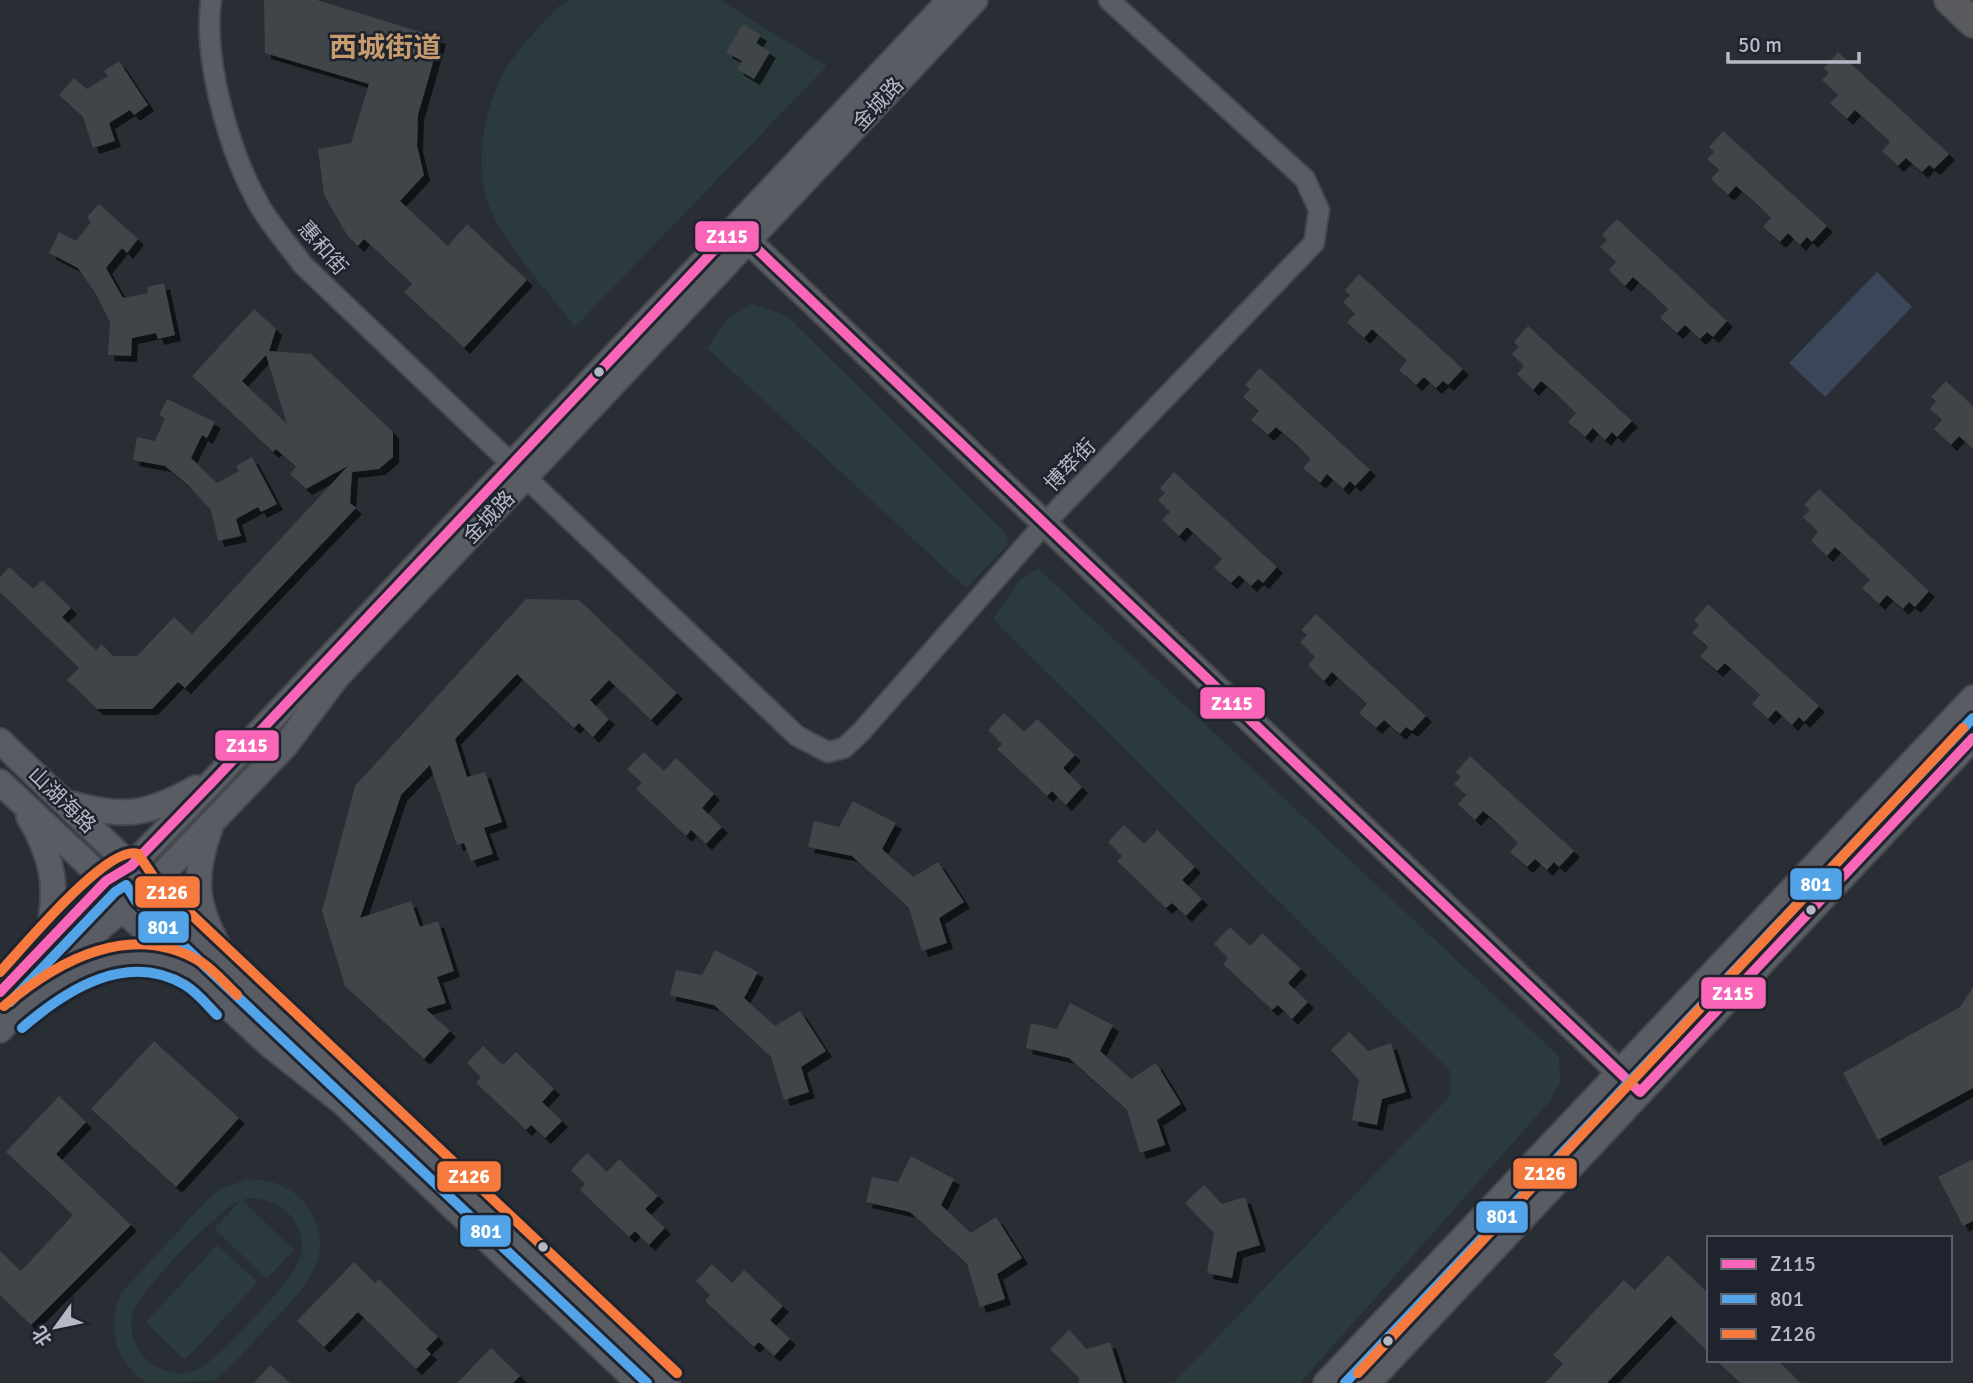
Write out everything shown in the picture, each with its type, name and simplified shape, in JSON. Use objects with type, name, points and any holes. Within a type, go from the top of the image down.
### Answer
[{"type":"main road","points":[[1949,0],[1973,23]]},
{"type":"street","name":"惠和街","points":[[211,0],[214,76],[232,144],[261,208],[303,265],[519,471]]},
{"type":"street","name":"金城路","points":[[743,235],[950,0]]},
{"type":"street","name":"金城路","points":[[0,992],[106,881],[131,866],[519,471],[743,235],[975,0]]},
{"type":"street","name":"博萃街","points":[[519,471],[797,736],[828,752],[844,748],[1046,522],[1314,243],[1319,210],[1305,179],[1109,0]]},
{"type":"street","points":[[743,235],[1640,1093]]},
{"type":"street","name":"金城路","points":[[0,1030],[103,925],[146,891],[285,746],[337,677],[519,471]]},
{"type":"street","points":[[1326,1383],[1973,698]]},
{"type":"street","points":[[1368,1383],[1973,738]]},
{"type":"street","name":"山湖海路","points":[[0,741],[131,866],[146,891],[667,1383]]},
{"type":"street","points":[[67,803],[127,814],[166,804],[216,778]]},
{"type":"street","points":[[9,790],[41,838],[55,887],[53,916],[45,944]]},
{"type":"street","name":"山湖海路","points":[[9,790],[106,881],[123,910],[270,1045],[342,1102],[639,1383]]},
{"type":"street","points":[[212,821],[200,857],[196,883],[200,908],[233,973]]},
{"type":"street","points":[[36,995],[91,967],[129,956],[157,960],[192,973]]},
{"type":"shaded area","points":[[571,0],[720,0],[827,66],[575,327],[498,225],[484,189],[482,170],[488,112],[502,76],[536,31],[559,6]]},
{"type":"shaded area","points":[[752,304],[786,315],[1006,533],[1008,545],[966,588],[707,348],[727,319]]},
{"type":"shaded area","points":[[1038,568],[1559,1056],[1560,1083],[1550,1101],[1300,1383],[1173,1383],[1451,1095],[1450,1071],[993,619],[1020,580]]},
{"type":"shaded area","points":[[249,1179],[275,1183],[290,1190],[309,1209],[317,1226],[320,1243],[318,1259],[303,1288],[214,1381],[148,1383],[127,1366],[116,1344],[115,1319],[121,1293],[219,1189]],"holes":[[[241,1200],[214,1229],[267,1279],[294,1250],[242,1200],[263,1200],[285,1211],[299,1230],[302,1242],[296,1267],[254,1318],[205,1365],[185,1373],[169,1372],[154,1366],[135,1343],[132,1330],[134,1310],[166,1268],[217,1217]]]},
{"type":"shaded area","points":[[217,1245],[258,1282],[185,1360],[146,1322]]},
{"type":"water","points":[[1877,272],[1912,307],[1825,397],[1789,363]]},
{"type":"building","points":[[264,0],[317,0],[440,38],[418,115],[417,146],[424,175],[400,201],[448,246],[467,224],[527,280],[464,348],[404,292],[412,284],[364,239],[358,246],[347,235],[324,195],[318,149],[351,143],[369,84],[265,53]]},
{"type":"building","points":[[743,24],[761,35],[756,43],[770,52],[754,79],[737,69],[742,61],[726,52]]},
{"type":"building","points":[[1838,52],[1949,154],[1934,169],[1929,165],[1922,172],[1906,158],[1898,166],[1882,151],[1890,142],[1855,110],[1847,119],[1830,103],[1838,95],[1822,80],[1829,73],[1824,68]]},
{"type":"building","points":[[119,61],[148,105],[134,115],[130,110],[109,123],[115,141],[93,148],[83,117],[59,95],[74,78],[87,89],[108,76],[104,71]]},
{"type":"building","points":[[1723,131],[1827,226],[1812,242],[1807,237],[1800,245],[1788,233],[1780,242],[1763,227],[1771,218],[1759,206],[1736,186],[1728,195],[1711,179],[1719,170],[1707,159],[1714,152],[1709,147]]},
{"type":"building","points":[[99,204],[138,239],[127,253],[122,248],[106,268],[123,298],[148,293],[147,287],[164,283],[175,335],[158,339],[156,333],[132,338],[131,356],[108,355],[110,322],[96,294],[78,268],[49,253],[59,232],[76,241],[91,222],[87,217]]},
{"type":"building","points":[[1617,219],[1727,321],[1713,337],[1707,332],[1700,339],[1685,325],[1677,333],[1660,318],[1668,309],[1651,293],[1633,277],[1625,286],[1609,270],[1616,262],[1600,247],[1607,240],[1602,235]]},
{"type":"building","points":[[1359,274],[1463,369],[1448,385],[1443,381],[1436,388],[1424,377],[1416,385],[1399,370],[1407,361],[1372,329],[1364,338],[1347,322],[1355,314],[1343,302],[1350,295],[1345,290]]},
{"type":"building","points":[[254,309],[276,329],[269,351],[311,354],[393,432],[393,457],[379,469],[352,472],[350,503],[356,508],[185,688],[178,682],[152,709],[97,709],[67,680],[79,668],[0,592],[0,577],[9,567],[33,589],[42,580],[71,608],[62,617],[96,650],[102,644],[113,656],[137,656],[174,617],[192,634],[348,466],[306,489],[290,474],[296,467],[276,449],[273,452],[192,376]],"holes":[[[266,355],[287,424],[242,381]]]},
{"type":"building","points":[[1528,326],[1632,421],[1617,437],[1612,432],[1605,440],[1593,428],[1585,437],[1568,422],[1576,413],[1554,392],[1541,381],[1533,390],[1517,374],[1524,366],[1512,354],[1519,347],[1514,342]]},
{"type":"building","points":[[1260,368],[1370,470],[1355,486],[1350,481],[1343,489],[1327,474],[1320,483],[1303,468],[1311,459],[1299,447],[1276,427],[1268,435],[1251,420],[1259,411],[1243,397],[1250,389],[1245,385]]},
{"type":"building","points":[[1946,381],[1973,406],[1973,449],[1959,436],[1951,445],[1934,429],[1942,420],[1930,409],[1936,401],[1931,397]]},
{"type":"building","points":[[167,399],[215,422],[207,438],[202,435],[191,458],[217,483],[239,471],[236,466],[252,457],[277,504],[261,512],[258,507],[236,519],[241,536],[218,541],[211,510],[189,486],[165,466],[133,460],[137,437],[155,441],[165,418],[159,415]]},
{"type":"building","points":[[1174,472],[1277,567],[1263,583],[1258,579],[1251,586],[1239,575],[1231,583],[1214,568],[1222,559],[1187,527],[1179,536],[1162,520],[1170,512],[1158,500],[1165,493],[1160,488]]},
{"type":"building","points":[[1819,489],[1929,591],[1915,607],[1909,602],[1903,609],[1887,595],[1879,604],[1862,588],[1870,580],[1848,559],[1835,547],[1827,556],[1811,541],[1818,532],[1803,517],[1810,510],[1804,505]]},
{"type":"building","points":[[526,599],[579,600],[677,693],[651,720],[609,680],[590,700],[609,719],[593,737],[579,723],[574,728],[517,674],[455,739],[467,777],[485,772],[502,822],[484,828],[493,854],[471,861],[464,843],[457,845],[430,765],[401,795],[360,918],[411,901],[420,927],[438,921],[454,971],[437,977],[446,1003],[426,1009],[450,1031],[424,1059],[345,986],[322,911],[355,786]]},
{"type":"building","points":[[1708,604],[1819,706],[1804,722],[1799,717],[1792,725],[1776,710],[1768,719],[1752,704],[1760,695],[1725,663],[1717,671],[1700,656],[1708,647],[1692,633],[1699,625],[1694,620]]},
{"type":"building","points":[[1316,614],[1426,716],[1412,731],[1406,727],[1400,734],[1384,720],[1376,728],[1359,713],[1367,704],[1332,672],[1324,681],[1308,665],[1315,657],[1300,642],[1307,635],[1301,630]]},
{"type":"building","points":[[1004,713],[1024,732],[1037,719],[1075,755],[1063,768],[1082,787],[1066,805],[1052,791],[1047,796],[997,749],[1002,744],[988,730]]},
{"type":"building","points":[[644,752],[664,771],[676,758],[714,794],[702,808],[722,827],[706,844],[691,830],[686,836],[636,789],[642,783],[627,769]]},
{"type":"building","points":[[1470,756],[1574,851],[1559,867],[1554,862],[1547,870],[1535,859],[1527,867],[1510,852],[1518,843],[1496,822],[1483,811],[1475,820],[1458,804],[1466,795],[1454,784],[1461,777],[1456,772]]},
{"type":"building","points":[[853,801],[896,823],[882,849],[913,877],[938,862],[964,902],[939,918],[947,943],[922,951],[909,908],[852,856],[808,847],[814,821],[839,827]]},
{"type":"building","points":[[1124,825],[1144,844],[1157,830],[1195,867],[1182,880],[1202,899],[1186,916],[1172,903],[1166,908],[1117,861],[1122,856],[1108,842]]},
{"type":"building","points":[[1230,927],[1250,946],[1262,933],[1301,969],[1288,983],[1308,1002],[1292,1019],[1278,1005],[1272,1010],[1223,964],[1228,958],[1214,944]]},
{"type":"building","points":[[715,950],[758,972],[744,998],[775,1026],[800,1011],[826,1051],[801,1067],[809,1092],[784,1100],[771,1057],[743,1031],[714,1005],[670,995],[676,970],[702,975]]},
{"type":"building","points":[[1973,987],[1973,1088],[1878,1140],[1843,1073],[1960,1007]]},
{"type":"building","points":[[1070,1003],[1113,1025],[1100,1051],[1131,1079],[1156,1063],[1181,1104],[1157,1120],[1165,1145],[1140,1153],[1127,1110],[1069,1058],[1026,1048],[1031,1023],[1057,1029]]},
{"type":"building","points":[[1349,1032],[1368,1051],[1391,1043],[1406,1092],[1382,1099],[1377,1125],[1352,1120],[1359,1080],[1331,1050]]},
{"type":"building","points":[[154,1041],[239,1118],[176,1187],[91,1109]]},
{"type":"building","points":[[483,1046],[503,1065],[516,1052],[554,1089],[542,1102],[562,1121],[545,1138],[531,1125],[526,1130],[476,1083],[481,1077],[467,1063]]},
{"type":"building","points":[[59,1096],[86,1122],[56,1154],[131,1225],[31,1325],[0,1295],[0,1251],[21,1271],[73,1215],[6,1152]]},
{"type":"building","points":[[587,1153],[607,1172],[619,1159],[658,1196],[645,1209],[665,1228],[649,1245],[635,1231],[629,1237],[580,1190],[585,1184],[571,1170]]},
{"type":"building","points":[[911,1156],[954,1179],[941,1205],[971,1233],[996,1217],[1022,1258],[997,1274],[1005,1299],[980,1307],[967,1264],[910,1212],[866,1202],[872,1177],[898,1182]]},
{"type":"building","points":[[1973,1159],[1973,1221],[1963,1226],[1938,1177]]},
{"type":"building","points":[[1204,1185],[1222,1204],[1245,1197],[1260,1245],[1237,1252],[1232,1278],[1207,1273],[1214,1233],[1185,1203]]},
{"type":"building","points":[[1668,1255],[1707,1292],[1707,1351],[1671,1316],[1607,1383],[1545,1383],[1563,1364],[1553,1355],[1624,1280],[1635,1290]]},
{"type":"building","points":[[354,1262],[375,1283],[379,1279],[438,1337],[426,1349],[431,1354],[416,1369],[358,1312],[324,1347],[297,1321]]},
{"type":"building","points":[[712,1264],[732,1283],[744,1270],[783,1306],[770,1320],[790,1339],[774,1356],[759,1342],[754,1347],[705,1301],[710,1295],[696,1281]]},
{"type":"building","points":[[1069,1330],[1087,1349],[1110,1342],[1123,1383],[1078,1383],[1079,1378],[1050,1349]]},
{"type":"building","points":[[491,1348],[520,1376],[513,1383],[457,1383]]},
{"type":"building","points":[[1718,1362],[1779,1362],[1801,1383],[1740,1383]]},
{"type":"building","points":[[270,1365],[290,1383],[254,1383]]},
{"type":"transit line","name":"Z115","points":[[0,992],[106,881],[131,866],[216,778],[735,228],[1640,1092],[1973,738]]},
{"type":"transit line","name":"801","points":[[1345,1383],[1973,718]]},
{"type":"transit line","name":"Z126","points":[[1358,1373],[1963,728]]},
{"type":"transit line","name":"Z126","points":[[0,972],[87,880],[124,855],[138,854],[157,882],[677,1373]]},
{"type":"transit line","name":"801","points":[[10,1002],[115,892],[126,885],[136,901],[647,1383]]},
{"type":"transit line","name":"Z126","points":[[4,1006],[25,989],[72,961],[123,945],[149,945],[175,950],[206,965],[237,995]]},
{"type":"transit line","name":"801","points":[[22,1028],[78,988],[120,973],[163,975],[185,985],[217,1015]]},
{"type":"district","name":"西城街道","points":[[385,47]]}]
